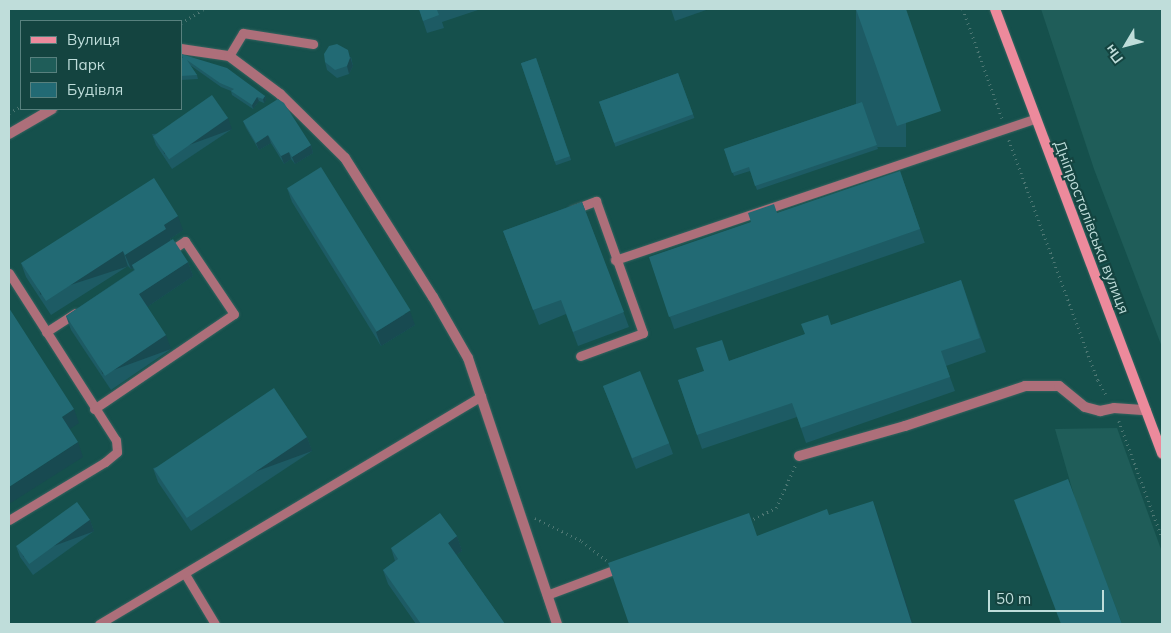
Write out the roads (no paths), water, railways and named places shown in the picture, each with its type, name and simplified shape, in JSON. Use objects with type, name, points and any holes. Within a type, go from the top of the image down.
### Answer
[{"type":"street","name":"Дніпросталівська вулиця","points":[[995,9],[1035,120],[1162,454]]},
{"type":"street","points":[[182,49],[229,56],[280,94],[346,158],[433,297],[468,358],[557,624]]},
{"type":"street","points":[[9,134],[50,110]]},
{"type":"street","points":[[799,456],[905,426],[1025,386],[1059,386],[1085,407],[1100,411],[1114,408],[1146,410]]},
{"type":"lane","points":[[229,56],[243,33],[313,44]]},
{"type":"lane","points":[[615,260],[1035,120]]},
{"type":"lane","points":[[559,215],[596,201],[615,260],[643,332],[580,356]]},
{"type":"lane","points":[[94,410],[234,314],[185,241],[160,257]]},
{"type":"lane","points":[[9,273],[94,410],[116,440],[117,452],[105,462],[9,520]]},
{"type":"lane","points":[[46,332],[87,306]]},
{"type":"lane","points":[[98,624],[185,574],[481,396]]},
{"type":"lane","points":[[547,595],[620,568]]},
{"type":"lane","points":[[185,574],[215,624]]}]
